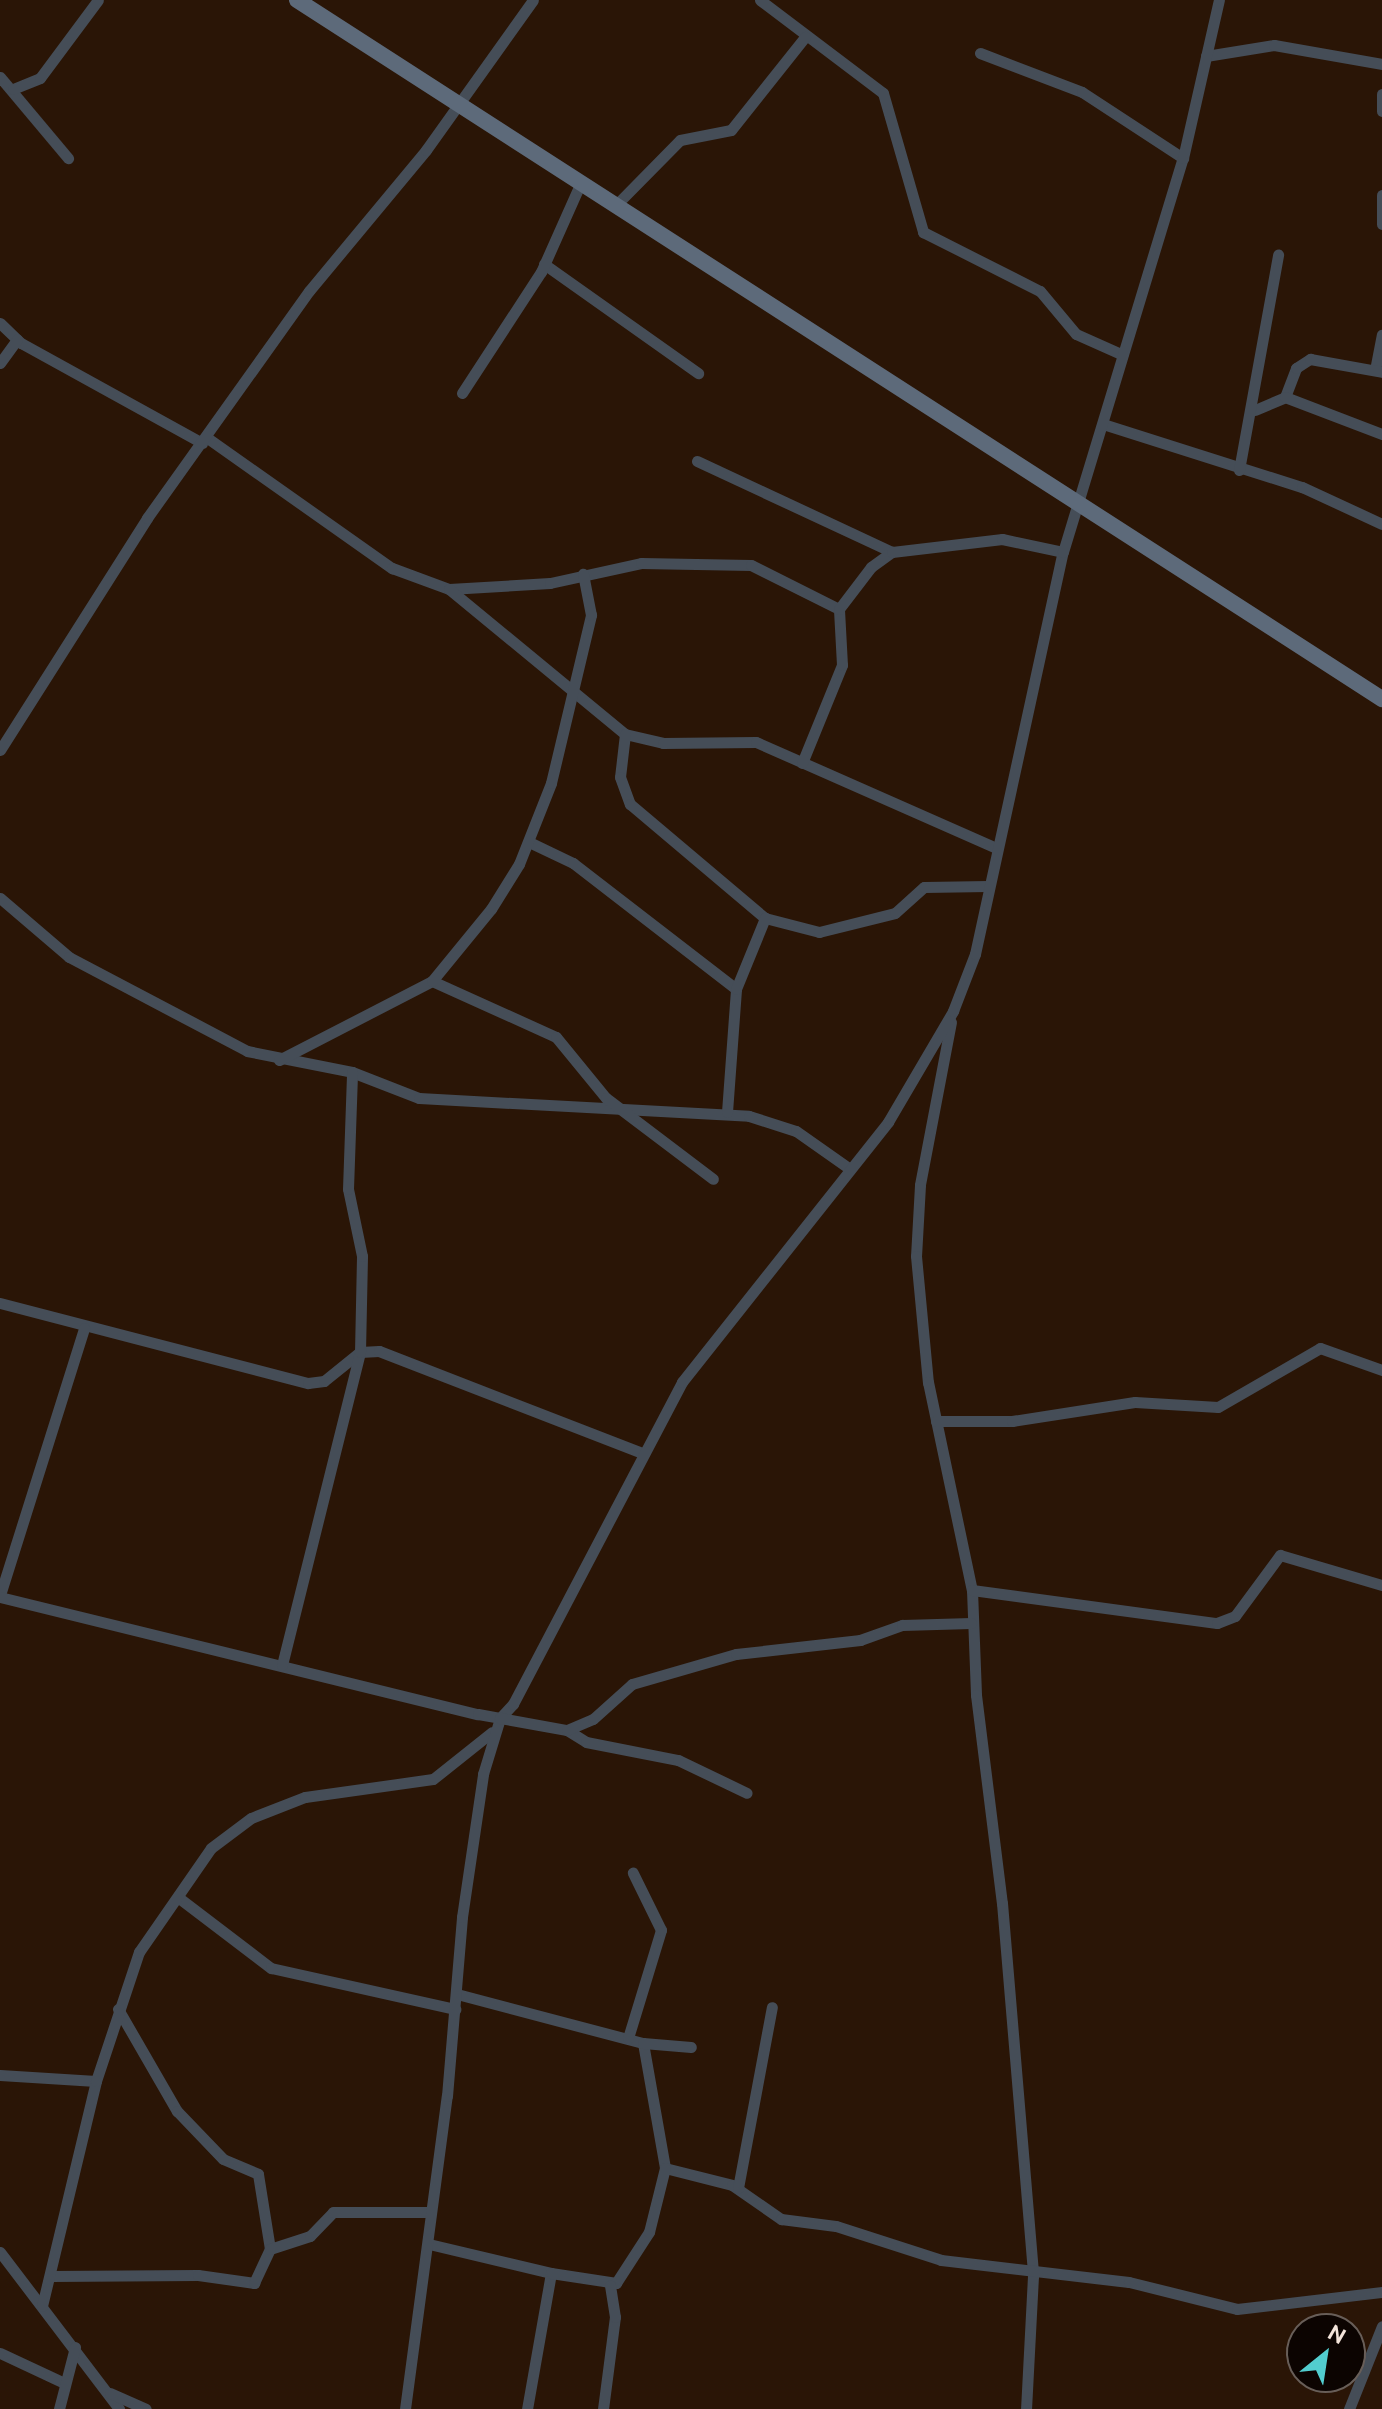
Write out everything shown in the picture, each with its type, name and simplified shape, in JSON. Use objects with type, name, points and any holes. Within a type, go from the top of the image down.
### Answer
[{"type":"street","points":[[13,89],[40,78],[98,0]]},
{"type":"street","points":[[297,0],[1382,699]]},
{"type":"street","points":[[0,750],[115,563],[533,0]]},
{"type":"street","points":[[760,0],[883,93],[923,232],[1040,291],[1076,334],[1123,355]]},
{"type":"street","points":[[42,2306],[96,2081],[118,2009],[153,1923],[179,1898],[211,1848],[251,1818],[330,1792],[433,1779],[492,1732],[532,1676],[689,1372],[888,1122],[953,1011],[975,954],[1063,552],[1183,158],[1219,0]]},
{"type":"street","points":[[616,205],[680,140],[731,130],[805,37]]},
{"type":"street","points":[[1206,56],[1259,45],[1382,64]]},
{"type":"street","points":[[980,53],[1082,92],[1183,158]]},
{"type":"street","points":[[0,77],[68,158]]},
{"type":"street","points":[[1382,94],[1382,111]]},
{"type":"street","points":[[462,393],[544,264],[581,182]]},
{"type":"street","points":[[1382,195],[1382,224]]},
{"type":"street","points":[[1239,470],[1254,411],[1278,255]]},
{"type":"street","points":[[544,264],[698,373]]},
{"type":"street","points":[[0,323],[17,340],[204,440],[392,568],[449,589],[625,734],[663,743],[749,741],[996,848]]},
{"type":"street","points":[[1254,411],[1285,397],[1301,361],[1378,371],[1382,335]]},
{"type":"street","points":[[0,363],[17,340]]},
{"type":"street","points":[[1285,397],[1382,434]]},
{"type":"street","points":[[1103,424],[1325,495],[1382,524]]},
{"type":"street","points":[[697,461],[892,552]]},
{"type":"street","points":[[802,763],[842,665],[839,609],[860,576],[892,552],[1002,539],[1063,552]]},
{"type":"street","points":[[449,589],[583,574],[641,563],[751,565],[839,609]]},
{"type":"street","points":[[279,1060],[432,981],[491,909],[529,842],[576,692],[591,615],[583,574]]},
{"type":"street","points":[[625,734],[620,777],[630,804],[765,918],[819,932],[895,913],[924,887],[988,886]]},
{"type":"street","points":[[529,842],[573,863],[736,989]]},
{"type":"street","points":[[0,898],[108,979],[200,1029],[279,1060],[352,1072],[419,1098],[625,1114],[727,1112],[796,1131],[850,1169]]},
{"type":"street","points":[[727,1112],[736,989],[765,918]]},
{"type":"street","points":[[432,981],[544,1029],[625,1114],[713,1179]]},
{"type":"street","points":[[953,1011],[914,1222],[936,1421],[972,1590],[971,1623],[1033,2276],[1026,2409]]},
{"type":"street","points":[[282,1665],[360,1352],[362,1256],[348,1189],[352,1072]]},
{"type":"street","points":[[0,1303],[84,1328],[308,1383],[324,1381],[360,1352],[379,1351],[644,1454]]},
{"type":"street","points":[[84,1328],[0,1596],[500,1718],[567,1730],[586,1742],[678,1760],[747,1793]]},
{"type":"street","points":[[936,1421],[1012,1421],[1135,1402],[1218,1407],[1320,1348],[1382,1370]]},
{"type":"street","points":[[972,1590],[1217,1623],[1235,1616],[1280,1555],[1382,1585]]},
{"type":"street","points":[[567,1730],[593,1719],[632,1684],[710,1661],[796,1643],[860,1640],[902,1625],[971,1623]]},
{"type":"street","points":[[405,2409],[429,2244],[430,2212],[492,1732]]},
{"type":"street","points":[[628,2038],[661,1930],[633,1873]]},
{"type":"street","points":[[179,1898],[271,1968],[455,2009]]},
{"type":"street","points":[[457,1994],[560,2026],[643,2043],[691,2047]]},
{"type":"street","points":[[738,2188],[772,2007]]},
{"type":"street","points":[[51,2276],[198,2275],[254,2283],[270,2249],[258,2174],[223,2159],[177,2111],[118,2009]]},
{"type":"street","points":[[603,2409],[615,2317],[610,2285],[649,2232],[665,2168],[643,2043]]},
{"type":"street","points":[[0,2075],[96,2081]]},
{"type":"street","points":[[665,2168],[738,2188],[781,2219],[1033,2276],[1095,2276],[1237,2309],[1382,2292]]},
{"type":"street","points":[[270,2249],[310,2236],[333,2212],[430,2212]]},
{"type":"street","points":[[429,2244],[610,2285]]},
{"type":"street","points":[[0,2252],[119,2409]]},
{"type":"street","points":[[527,2409],[551,2273]]},
{"type":"street","points":[[1349,2409],[1382,2326]]},
{"type":"street","points":[[59,2409],[62,2382],[75,2347]]},
{"type":"street","points":[[0,2353],[62,2382]]},
{"type":"street","points":[[107,2392],[146,2409]]}]
